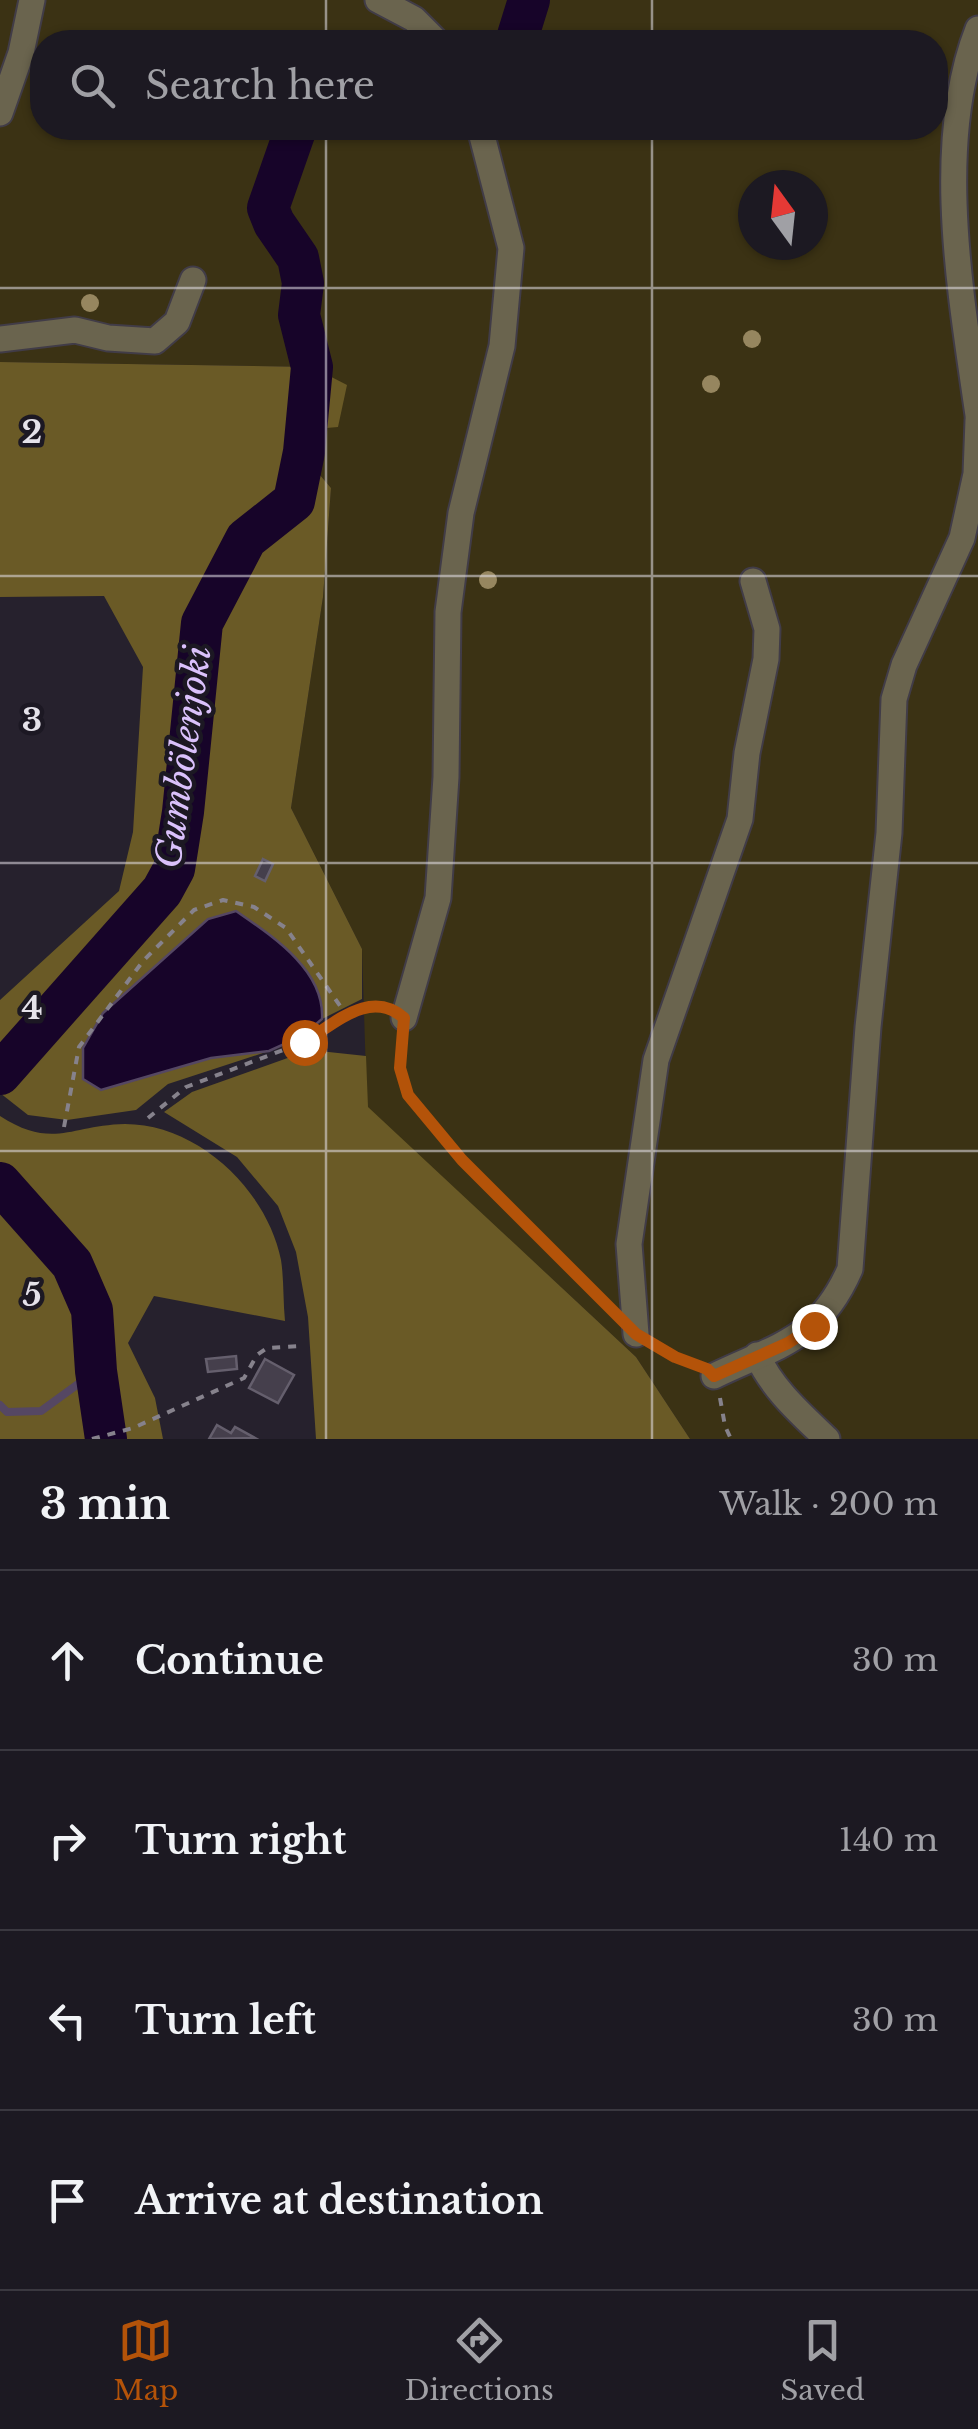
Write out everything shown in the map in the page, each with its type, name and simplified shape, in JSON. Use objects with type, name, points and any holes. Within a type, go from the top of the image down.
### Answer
[{"type":"lane","points":[[0,113],[21,53],[32,0]]},
{"type":"lane","points":[[378,0],[416,10]]},
{"type":"lane","points":[[714,1376],[788,1343],[814,1326],[838,1298],[850,1269],[868,1027],[889,833],[894,700],[904,665],[962,538],[976,474],[978,417],[966,234],[956,163],[965,61],[978,29]]},
{"type":"lane","points":[[404,1018],[438,898],[446,777],[448,612],[461,512],[502,346],[511,248],[483,140]]},
{"type":"lane","points":[[0,339],[76,330],[108,338],[155,341],[178,322],[193,280]]},
{"type":"lane","points":[[636,1334],[630,1244],[656,1060],[740,819],[747,753],[766,659],[768,629],[753,580]]},
{"type":"lane","points":[[756,1355],[793,1406],[827,1439]]},
{"type":"path","points":[[64,1127],[79,1047],[143,960],[194,910],[224,900],[254,907],[286,928],[346,1014]]},
{"type":"path","points":[[148,1118],[186,1087],[304,1042],[346,1014],[376,1005],[392,1008],[404,1018],[400,1068],[408,1095],[462,1160],[636,1334],[714,1376],[731,1439]]},
{"type":"path","points":[[92,1439],[133,1428],[244,1378],[257,1355],[267,1348],[300,1346]]},
{"type":"shaded area","points":[[0,0],[978,0],[978,1439],[690,1439],[636,1357],[367,1107],[362,949],[291,808],[323,597],[331,488],[308,461],[315,429],[311,367],[0,362]]},
{"type":"shaded area","points":[[0,362],[312,367],[347,385],[338,427],[315,429],[308,461],[331,488],[323,597],[291,808],[362,949],[362,999],[322,1019],[321,1001],[306,970],[280,943],[236,911],[102,1090],[211,1058],[269,1051],[168,1084],[136,1110],[67,1120],[28,1115],[0,1093],[0,1000],[119,891],[133,832],[143,667],[104,596],[0,597]]},
{"type":"shaded area","points":[[236,911],[280,943],[306,970],[321,1001],[322,1019],[302,1036],[269,1051],[211,1058],[101,1090],[83,1079],[83,1048],[103,1013],[208,919]]},
{"type":"shaded area","points":[[310,1050],[366,1056],[368,1107],[636,1357],[690,1439],[316,1439],[308,1317],[296,1252],[278,1206],[237,1157],[164,1112],[192,1092]]},
{"type":"shaded area","points":[[0,1116],[34,1132],[49,1134],[125,1124],[178,1135],[225,1166],[261,1209],[281,1260],[285,1321],[154,1296],[128,1343],[155,1398],[163,1439],[0,1439]]},
{"type":"building","points":[[263,859],[273,864],[265,881],[255,876]]},
{"type":"building","points":[[236,1356],[237,1369],[208,1372],[206,1359]]},
{"type":"building","points":[[265,1359],[294,1375],[278,1403],[249,1388]]},
{"type":"building","points":[[217,1425],[231,1433],[235,1427],[255,1438],[209,1439]]},
{"type":"waterway","name":"Gumbölenjoki","points":[[520,30],[529,0]]},
{"type":"waterway","name":"Gumbölenjoki","points":[[0,1074],[162,891],[174,869],[202,623],[246,539],[294,501],[304,452],[312,367],[299,315],[303,283],[298,258],[268,208],[292,140]]},
{"type":"waterway","name":"Gumbölenjoki","points":[[0,1183],[72,1264],[92,1310],[106,1439]]},
{"type":"waterway","points":[[0,1405],[7,1412],[41,1411],[96,1371]]},
{"type":"route","points":[[304,1042],[346,1014],[376,1005],[392,1008],[404,1018],[400,1068],[408,1095],[462,1160],[636,1334],[675,1357],[707,1369],[714,1376],[788,1343],[814,1326]]}]
